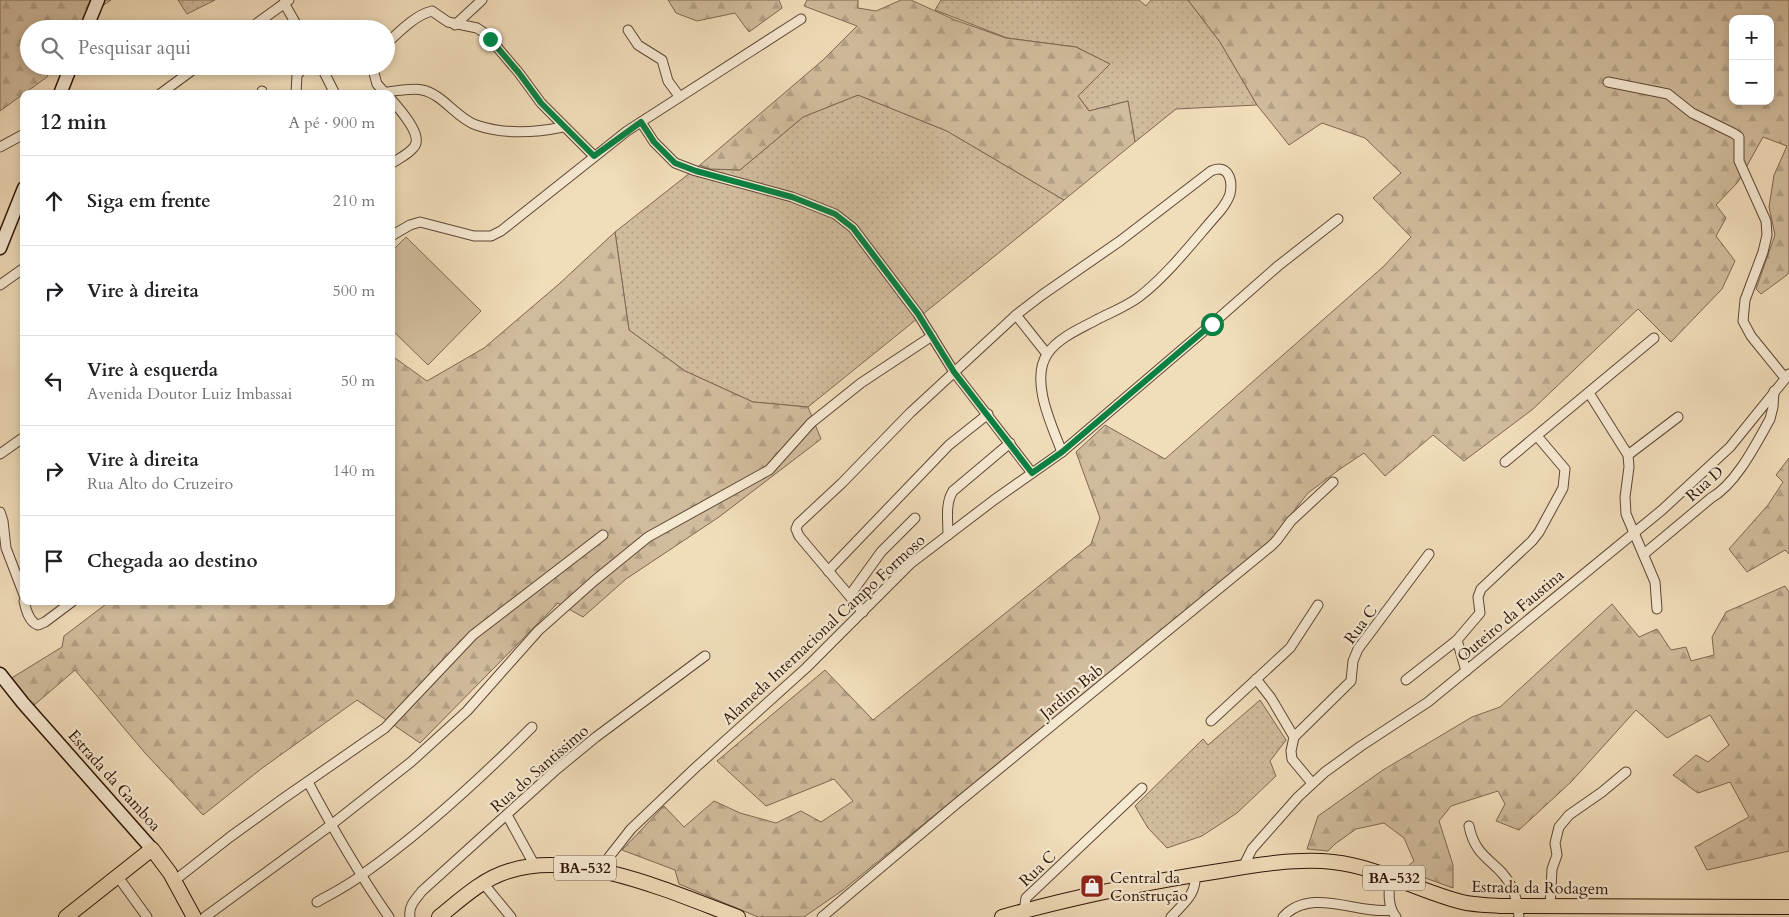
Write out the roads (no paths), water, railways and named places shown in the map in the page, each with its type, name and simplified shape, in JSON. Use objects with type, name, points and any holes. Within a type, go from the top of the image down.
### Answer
[{"type":"main road","points":[[71,916],[152,849]]},
{"type":"main road","name":"Estrada da Gamboa","points":[[152,849],[174,881],[194,917]]},
{"type":"main road","name":"Estrada da Rodagem","points":[[1007,916],[1030,912],[1099,893],[1195,874],[1243,867],[1320,861],[1370,869],[1461,902],[1500,906],[1518,912],[1550,906],[1789,906]]},
{"type":"main road","name":"BA-532","points":[[439,917],[483,884],[508,871],[535,866],[580,867],[601,870],[627,877],[738,917]]},
{"type":"street","points":[[90,20],[98,0]]},
{"type":"street","points":[[455,25],[482,0]]},
{"type":"street","points":[[261,20],[286,2],[295,20]]},
{"type":"street","points":[[395,37],[424,13],[432,11],[455,25],[477,28],[486,34],[541,103],[594,156]]},
{"type":"street","points":[[395,234],[410,225],[420,222],[474,236],[491,236],[501,231],[594,156],[641,122],[801,19]]},
{"type":"street","points":[[628,30],[638,44],[662,60],[668,81],[679,96]]},
{"type":"street","points":[[62,90],[67,75]]},
{"type":"street","points":[[165,90],[186,75]]},
{"type":"street","points":[[296,90],[297,75]]},
{"type":"street","points":[[325,75],[333,90]]},
{"type":"street","points":[[374,75],[381,90]]},
{"type":"street","points":[[1608,82],[1668,94],[1692,114],[1739,137],[1739,161],[1766,221],[1768,235],[1745,300],[1743,321],[1752,336],[1787,376]]},
{"type":"street","points":[[395,92],[424,90],[470,122],[488,128],[527,133],[563,126]]},
{"type":"street","points":[[395,104],[413,129],[417,139],[415,147],[395,161]]},
{"type":"street","points":[[641,122],[654,142],[675,163],[696,171],[792,197],[827,211],[844,221],[862,238],[918,314],[954,372],[1010,442],[1032,473]]},
{"type":"street","points":[[0,147],[20,136]]},
{"type":"street","points":[[863,612],[798,536],[796,529],[798,524],[954,372],[1016,315],[1120,241],[1211,171],[1218,168],[1224,170],[1229,176],[1231,185],[1230,196],[1220,211],[1153,285],[1136,299],[1062,340],[1047,354],[1040,382],[1048,418],[1062,452]]},
{"type":"street","points":[[0,248],[20,204]]},
{"type":"street","name":"Alameda Internacional Campo Formoso","points":[[601,870],[631,829],[847,629],[910,564],[1062,452],[1278,266],[1338,219]]},
{"type":"street","points":[[0,286],[20,271]]},
{"type":"street","points":[[1016,315],[1047,354]]},
{"type":"street","points":[[205,917],[331,825],[411,762],[448,730],[480,698],[538,631],[648,537],[769,470],[811,424],[861,383],[932,336]]},
{"type":"street","points":[[1505,462],[1654,338]]},
{"type":"street","name":"Outeiro da Faustina","points":[[1243,867],[1252,848],[1312,783],[1361,746],[1428,702],[1697,479],[1730,447],[1787,376]]},
{"type":"street","name":"Rua D","points":[[1644,554],[1731,481],[1770,419],[1774,391]]},
{"type":"street","points":[[1589,393],[1628,454],[1630,467],[1624,507],[1655,582],[1657,609]]},
{"type":"street","points":[[828,572],[944,451],[988,414]]},
{"type":"street","points":[[1628,454],[1678,417]]},
{"type":"street","points":[[1406,680],[1457,640],[1480,613],[1478,597],[1481,589],[1532,541],[1563,488],[1565,469],[1537,436]]},
{"type":"street","points":[[0,454],[20,440]]},
{"type":"street","points":[[948,535],[948,512],[950,496],[953,491],[1010,442]]},
{"type":"street","name":"Jardim Bab","points":[[822,917],[955,805],[1271,546],[1291,521],[1332,482]]},
{"type":"street","points":[[0,512],[6,548],[20,580]]},
{"type":"street","points":[[850,595],[881,552],[915,518]]},
{"type":"street","points":[[174,881],[237,831],[385,728],[473,635],[603,535]]},
{"type":"street","name":"Rua C","points":[[1294,738],[1351,680],[1353,661],[1358,649],[1429,554]]},
{"type":"street","points":[[25,605],[31,620],[38,624],[45,622],[68,605]]},
{"type":"street","points":[[1211,721],[1290,648],[1318,605]]},
{"type":"street","points":[[1457,640],[1466,671]]},
{"type":"street","name":"Rua do Santissimo","points":[[410,917],[410,909],[422,891],[557,769],[596,737],[705,656]]},
{"type":"street","name":"Estrada da Gamboa","points":[[0,674],[28,709],[152,849]]},
{"type":"street","points":[[1256,679],[1271,698],[1294,738],[1291,751],[1292,759],[1312,783]]},
{"type":"street","points":[[318,902],[361,876],[436,816],[481,778],[532,728]]},
{"type":"street","points":[[1550,906],[1552,869],[1556,855],[1555,844],[1559,827],[1569,816],[1626,772]]},
{"type":"street","points":[[308,782],[361,876],[389,917]]},
{"type":"street","name":"Rua C","points":[[1030,912],[1026,898],[1142,788]]},
{"type":"street","points":[[507,816],[535,866]]},
{"type":"street","points":[[1469,826],[1474,844],[1503,874],[1512,887],[1518,912]]},
{"type":"street","points":[[1171,917],[1189,898],[1196,886],[1195,874]]},
{"type":"street","points":[[1283,917],[1301,904],[1312,903],[1345,905],[1393,914],[1389,893],[1390,876]]},
{"type":"street","points":[[118,877],[147,917]]},
{"type":"street","points":[[483,884],[511,917]]},
{"type":"street","points":[[708,906],[718,917]]},
{"type":"place","name":"Central da Construção","points":[[1092,886]]}]
